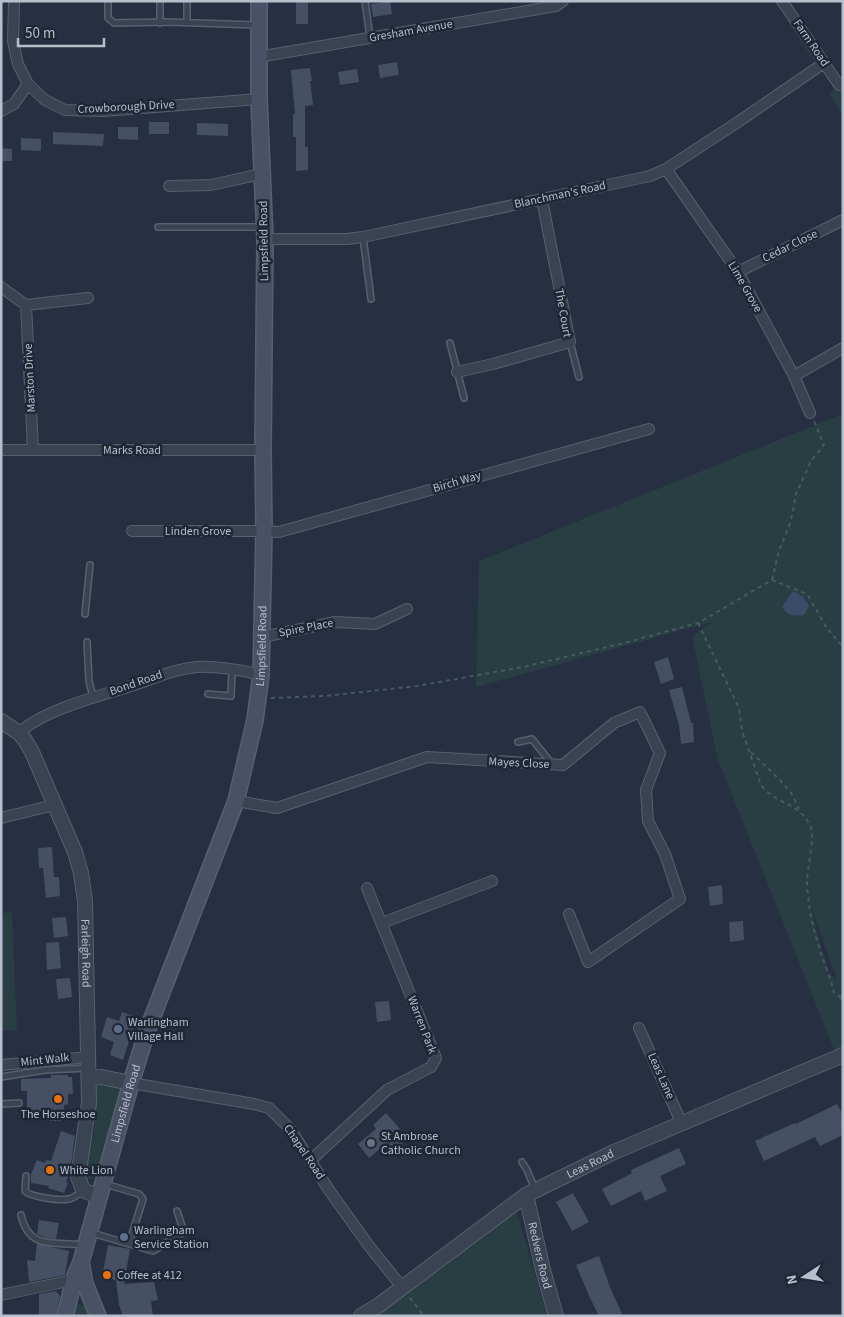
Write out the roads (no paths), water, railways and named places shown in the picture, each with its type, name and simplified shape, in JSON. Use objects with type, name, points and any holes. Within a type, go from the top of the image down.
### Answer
[{"type":"main road","name":"Limpsfield Road","points":[[67,1308],[88,1239],[130,1083],[147,1031],[236,801],[255,720],[261,675],[264,531],[265,233],[259,99],[259,1]]},
{"type":"main road","name":"Limpsfield Road","points":[[81,1262],[85,1284],[98,1316]]},
{"type":"main road","points":[[67,1308],[79,1298],[91,1301]]},
{"type":"street","name":"Crowborough Drive","points":[[14,1],[13,41],[18,64],[28,84],[45,100],[64,110],[103,111],[259,99]]},
{"type":"street","name":"Gresham Avenue","points":[[258,57],[556,6],[563,1]]},
{"type":"street","name":"Farm Road","points":[[782,1],[839,85]]},
{"type":"street","name":"Blanchman's Road","points":[[265,233],[348,239],[363,237],[650,176],[666,169],[824,63]]},
{"type":"street","points":[[1,111],[14,104],[28,84]]},
{"type":"street","name":"Lime Grove","points":[[666,169],[738,272],[794,376],[810,413]]},
{"type":"street","points":[[169,186],[211,185],[262,174]]},
{"type":"street","name":"The Court","points":[[457,372],[493,364],[570,342],[542,200]]},
{"type":"street","name":"Cedar Close","points":[[738,272],[843,220]]},
{"type":"street","points":[[1,287],[26,305],[88,298]]},
{"type":"street","name":"Marston Drive","points":[[26,305],[33,450]]},
{"type":"street","points":[[794,376],[843,348]]},
{"type":"street","name":"Birch Way","points":[[264,531],[279,532],[648,429]]},
{"type":"street","name":"Marks Road","points":[[1,450],[263,450]]},
{"type":"street","name":"Linden Grove","points":[[132,531],[264,531]]},
{"type":"street","name":"Spire Place","points":[[262,637],[335,622],[375,624],[407,610]]},
{"type":"street","name":"Bond Road","points":[[19,733],[37,719],[93,697],[174,670],[199,667],[232,668],[261,675]]},
{"type":"street","name":"Mayes Close","points":[[236,801],[277,808],[427,758],[562,766],[614,723],[640,712],[660,753],[646,790],[648,821],[665,854],[680,898],[588,962],[569,914]]},
{"type":"street","name":"Farleigh Road","points":[[1,721],[19,733],[32,752],[77,857],[84,892],[89,1068],[88,1119],[78,1177],[83,1190]]},
{"type":"street","points":[[1,818],[54,805]]},
{"type":"street","points":[[382,923],[492,880]]},
{"type":"street","name":"Warren Park","points":[[310,1162],[387,1090],[431,1067],[436,1058],[367,888]]},
{"type":"street","name":"Leas Lane","points":[[639,1028],[682,1124]]},
{"type":"street","name":"Leas Road","points":[[361,1316],[531,1192],[614,1152],[843,1055]]},
{"type":"street","name":"Mint Walk","points":[[1,1065],[89,1068]]},
{"type":"street","points":[[89,1068],[101,1077],[130,1083]]},
{"type":"street","name":"Chapel Road","points":[[130,1083],[268,1108],[291,1130],[310,1162],[369,1246],[402,1287]]},
{"type":"street","points":[[83,1190],[101,1190]]},
{"type":"street","name":"Redvers Road","points":[[531,1192],[556,1316]]},
{"type":"street","points":[[1,1295],[74,1280]]},
{"type":"lane","points":[[108,1],[108,18],[114,23],[259,25]]},
{"type":"lane","points":[[160,1],[160,23]]},
{"type":"lane","points":[[186,23],[188,1]]},
{"type":"lane","points":[[365,1],[370,38]]},
{"type":"lane","points":[[158,227],[265,233]]},
{"type":"lane","points":[[363,237],[372,298]]},
{"type":"lane","points":[[570,342],[579,377]]},
{"type":"lane","points":[[450,343],[464,398]]},
{"type":"lane","points":[[86,614],[90,565]]},
{"type":"lane","points":[[87,642],[89,681],[93,697]]},
{"type":"lane","points":[[208,694],[231,696],[232,668]]},
{"type":"lane","points":[[518,742],[532,739],[552,765]]},
{"type":"lane","points":[[1,1077],[45,1070],[89,1068]]},
{"type":"lane","points":[[1,1104],[19,1103]]},
{"type":"lane","points":[[522,1162],[527,1170],[531,1192]]},
{"type":"lane","points":[[26,1176],[25,1188],[28,1194],[67,1199],[74,1197],[83,1190]]},
{"type":"lane","points":[[101,1190],[139,1194],[143,1199],[129,1244]]},
{"type":"lane","points":[[22,1214],[24,1226],[34,1238],[52,1243],[88,1239],[129,1244],[153,1251],[184,1232],[177,1211]]},
{"type":"water","points":[[793,591],[803,597],[809,606],[804,615],[792,615],[782,607]]},
{"type":"place","name":"Warlingham Village Hall","points":[[118,1029]]},
{"type":"place","name":"The Horseshoe","points":[[58,1099]]},
{"type":"place","name":"St Ambrose Catholic Church","points":[[371,1143]]},
{"type":"place","name":"White Lion","points":[[50,1170]]},
{"type":"place","name":"Warlingham Service Station","points":[[124,1237]]},
{"type":"place","name":"Coffee at 412","points":[[107,1275]]}]
